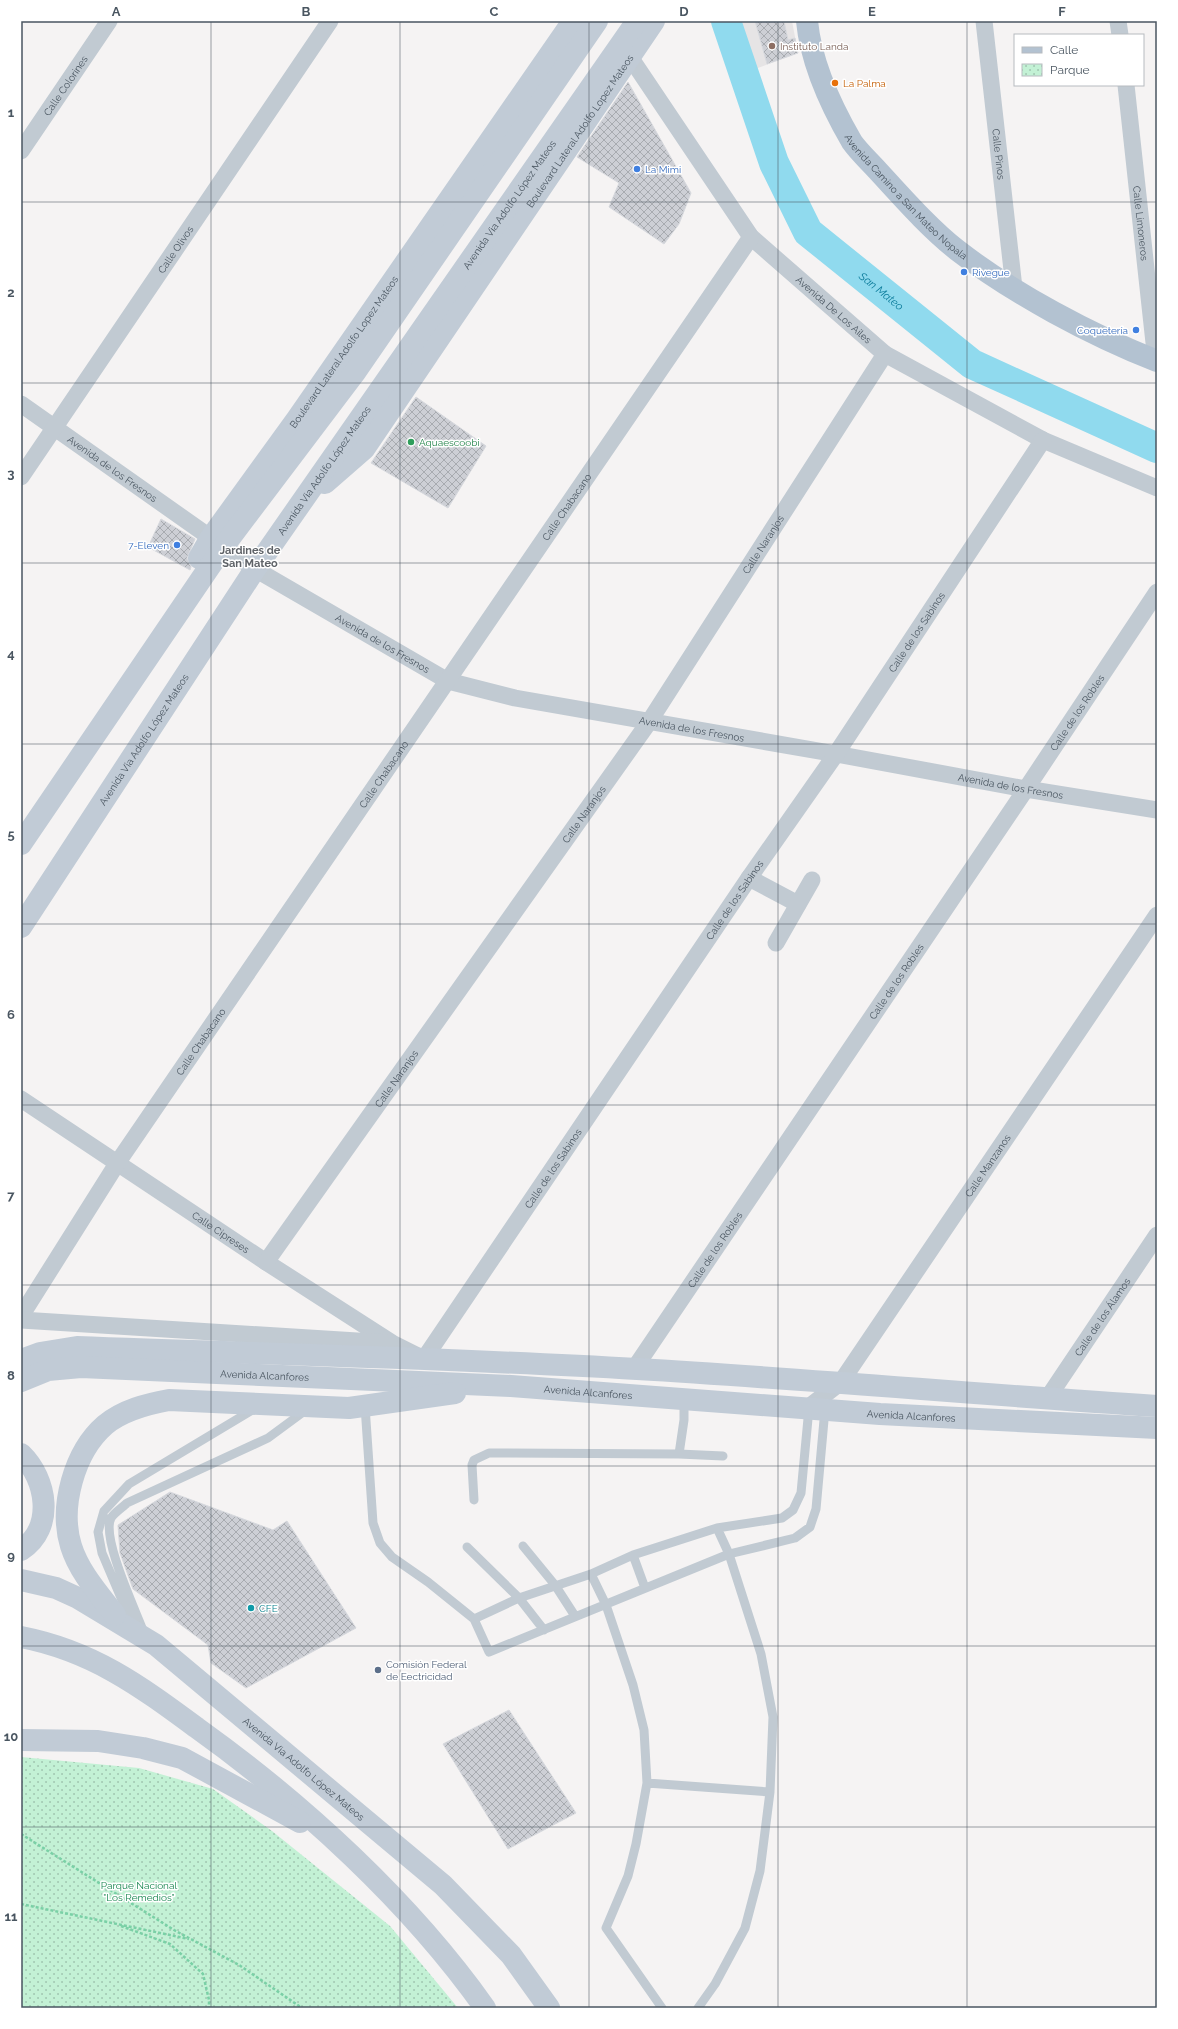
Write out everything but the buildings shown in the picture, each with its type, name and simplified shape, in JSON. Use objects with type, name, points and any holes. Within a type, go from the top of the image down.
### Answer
[{"type":"main road","name":"Boulevard Lateral Adolfo Lopez Mateos","points":[[216,543],[302,413],[573,21]]},
{"type":"main road","points":[[21,844],[126,690],[216,543],[356,371],[597,21]]},
{"type":"main road","name":"Avenida De Los Ailes","points":[[606,21],[630,57]]},
{"type":"main road","name":"Avenida Via Adolfo López Mateos","points":[[21,927],[255,569],[637,21]]},
{"type":"main road","name":"Boulevard Lateral Adolfo Lopez Mateos","points":[[300,505],[364,449],[654,21]]},
{"type":"main road","name":"Avenida Camino a San Mateo Nopala","points":[[807,21],[808,35],[826,90],[853,143],[904,200],[957,250],[1014,288],[1081,327],[1157,361]]},
{"type":"main road","name":"Avenida Alcanfores","points":[[21,1360],[40,1353],[77,1347],[424,1359],[634,1369],[841,1382],[1047,1399],[1157,1406]]},
{"type":"main road","name":"Avenida Alcanfores","points":[[21,1381],[48,1370],[81,1367],[510,1386],[817,1408],[880,1414],[1157,1428]]},
{"type":"main road","points":[[135,1632],[86,1577],[71,1546],[68,1522],[68,1504],[71,1486],[86,1448],[106,1424],[148,1403],[169,1400],[349,1408],[510,1386]]},
{"type":"main road","points":[[21,1454],[35,1471],[42,1486],[44,1507],[40,1527],[28,1546],[21,1550]]},
{"type":"main road","name":"Avenida Via Adolfo López Mateos","points":[[21,1580],[56,1588],[78,1598],[135,1632],[443,1885],[510,1955],[550,2007]]},
{"type":"main road","points":[[21,1637],[38,1640],[88,1657],[136,1684],[240,1759],[336,1842],[410,1914],[485,2008]]},
{"type":"main road","points":[[21,1740],[98,1741],[143,1748],[182,1758],[336,1842]]},
{"type":"street","name":"Calle Colorines","points":[[21,151],[110,21]]},
{"type":"street","name":"Calle Olivos","points":[[21,477],[330,21]]},
{"type":"street","name":"Calle Pinos","points":[[984,21],[1014,288]]},
{"type":"street","points":[[1118,21],[1120,34]]},
{"type":"street","name":"Avenida De Los Ailes","points":[[630,57],[751,237],[885,354],[1043,440],[1157,488]]},
{"type":"street","name":"Calle Limoneros","points":[[1126,86],[1157,361]]},
{"type":"street","name":"Calle Chabacano","points":[[21,1316],[118,1162],[751,237]]},
{"type":"street","name":"Calle Naranjos","points":[[266,1262],[649,722],[885,354]]},
{"type":"street","name":"Avenida de los Fresnos","points":[[21,404],[216,543],[255,569],[448,681],[515,698],[1026,789],[1157,810]]},
{"type":"street","name":"Calle de los Sabinos","points":[[424,1359],[749,878],[836,754],[1043,440]]},
{"type":"street","name":"Calle de los Robles","points":[[634,1369],[1026,789],[1157,592]]},
{"type":"street","points":[[749,878],[798,904]]},
{"type":"street","points":[[776,943],[812,880]]},
{"type":"street","name":"Calle Manzanos","points":[[817,1408],[841,1382],[1157,915]]},
{"type":"street","name":"Calle Cipreses","points":[[21,1099],[118,1162],[266,1262],[392,1343],[424,1359]]},
{"type":"street","name":"Calle de los Álamos","points":[[1047,1399],[1157,1235]]},
{"type":"street","points":[[21,1320],[392,1343]]},
{"type":"lane","points":[[679,1454],[684,1420],[684,1398]]},
{"type":"lane","points":[[135,1632],[102,1553],[98,1532],[104,1511],[129,1484],[262,1404]]},
{"type":"lane","points":[[135,1632],[113,1552],[109,1531],[111,1518],[127,1503],[268,1438],[311,1406]]},
{"type":"lane","points":[[365,1406],[373,1523],[380,1543],[392,1557],[428,1582],[474,1619],[489,1652],[729,1554],[795,1538],[810,1526],[816,1509],[818,1483],[817,1408]]},
{"type":"lane","points":[[474,1619],[519,1598],[591,1574],[633,1556],[717,1528],[782,1518],[793,1510],[801,1493],[817,1408]]},
{"type":"lane","points":[[474,1500],[472,1465],[474,1460],[489,1454],[679,1454],[724,1456]]},
{"type":"lane","points":[[802,1482],[818,1483]]},
{"type":"lane","points":[[698,2008],[715,1984],[744,1928],[760,1871],[770,1792],[773,1717],[761,1654],[729,1554],[717,1528]]},
{"type":"lane","points":[[523,1546],[555,1585],[575,1616]]},
{"type":"lane","points":[[467,1547],[519,1598],[544,1630]]},
{"type":"lane","points":[[633,1556],[645,1588]]},
{"type":"lane","points":[[591,1574],[606,1605],[633,1685],[644,1730],[647,1783],[636,1844],[628,1876],[606,1928],[662,2008]]},
{"type":"lane","points":[[647,1783],[770,1792]]},
{"type":"path","points":[[21,1834],[174,1930],[240,1965],[302,2008]]},
{"type":"path","points":[[21,1904],[193,1940]]},
{"type":"path","points":[[111,1922],[170,1944],[203,1974],[209,2000],[209,2008]]},
{"type":"shaded area","name":"Instituto Landa","points":[[738,21],[792,21],[798,53],[755,69]]},
{"type":"green space","name":"Parque Nacional \"Los Remedios\"","points":[[21,1757],[139,1768],[213,1789],[272,1831],[390,1926],[458,2008],[21,2008]]},
{"type":"waterway","name":"San Mateo","points":[[726,21],[774,163],[808,232],[972,364],[1157,448]]},
{"type":"place","name":"Instituto Landa","points":[[772,46]]},
{"type":"place","name":"La Palma","points":[[835,83]]},
{"type":"place","name":"La Mimi","points":[[637,169]]},
{"type":"place","name":"Rivegue","points":[[964,272]]},
{"type":"place","name":"Coquetería","points":[[1136,330]]},
{"type":"place","name":"Aquaescoobi","points":[[411,442]]},
{"type":"place","name":"7-Eleven","points":[[177,545]]},
{"type":"place","name":"CFE","points":[[251,1608]]},
{"type":"place","name":"Comisión Federal de Eectricidad","points":[[378,1670]]},
{"type":"district","name":"Jardines de San Mateo","points":[[250,556]]}]
